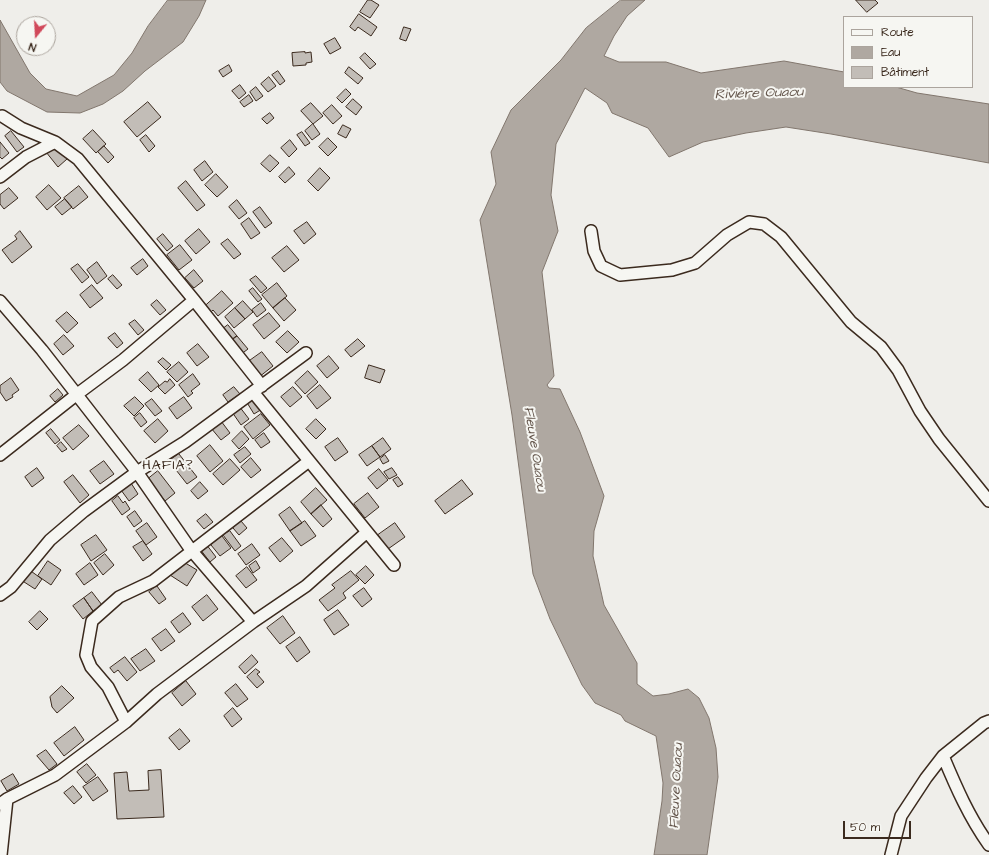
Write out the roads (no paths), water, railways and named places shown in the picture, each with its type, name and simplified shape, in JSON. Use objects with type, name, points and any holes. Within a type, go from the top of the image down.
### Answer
[{"type":"street","points":[[2,116],[20,128],[55,142],[78,160],[194,300],[309,461],[394,565]]},
{"type":"street","points":[[0,177],[26,158],[55,142]]},
{"type":"street","points":[[591,231],[594,251],[601,266],[620,275],[672,270],[695,263],[727,235],[749,222],[764,224],[781,237],[851,322],[881,347],[898,370],[920,411],[939,440],[989,501]]},
{"type":"street","points":[[0,455],[76,394],[123,360],[194,300]]},
{"type":"street","points":[[0,301],[42,350],[137,472],[191,550],[253,622]]},
{"type":"street","points":[[0,595],[11,587],[50,540],[84,511],[137,472],[185,442],[306,353]]},
{"type":"street","points":[[126,722],[108,687],[90,667],[86,655],[92,621],[119,597],[152,581],[309,461]]},
{"type":"street","points":[[0,855],[4,802],[55,775],[126,722],[157,694],[253,622],[306,586],[367,532]]},
{"type":"street","points":[[891,855],[900,816],[943,756],[984,723],[989,721]]},
{"type":"street","points":[[943,756],[955,786],[989,845]]},
{"type":"water","points":[[168,0],[206,0],[199,16],[183,42],[145,71],[123,91],[103,104],[80,113],[47,112],[7,91],[0,82],[0,20],[16,48],[16,56],[20,56],[30,73],[46,89],[77,96],[114,75],[132,53],[148,26]]},
{"type":"water","points":[[621,0],[645,0],[627,16],[614,36],[604,56],[619,62],[666,62],[701,73],[784,61],[843,72],[843,88],[900,88],[917,93],[989,104],[989,163],[786,127],[746,133],[703,142],[669,157],[648,128],[612,113],[607,103],[585,88],[556,144],[551,195],[558,231],[542,272],[554,376],[547,385],[549,388],[560,389],[580,432],[604,496],[594,531],[593,556],[604,605],[637,663],[637,684],[653,696],[688,689],[699,698],[709,718],[716,748],[718,777],[707,855],[654,855],[662,801],[663,783],[656,736],[625,721],[621,715],[595,703],[582,685],[550,619],[533,574],[512,415],[480,220],[496,184],[491,152],[511,110],[561,60],[586,28]]},
{"type":"district","name":"HAFIA?","points":[[168,466]]},
{"type":"water label","name":"Rivière Ouaou","points":[[759,94]]},
{"type":"water label","name":"Fleuve Ouaou","points":[[534,449]]},
{"type":"water label","name":"Fleuve Ouaou","points":[[677,786]]}]
